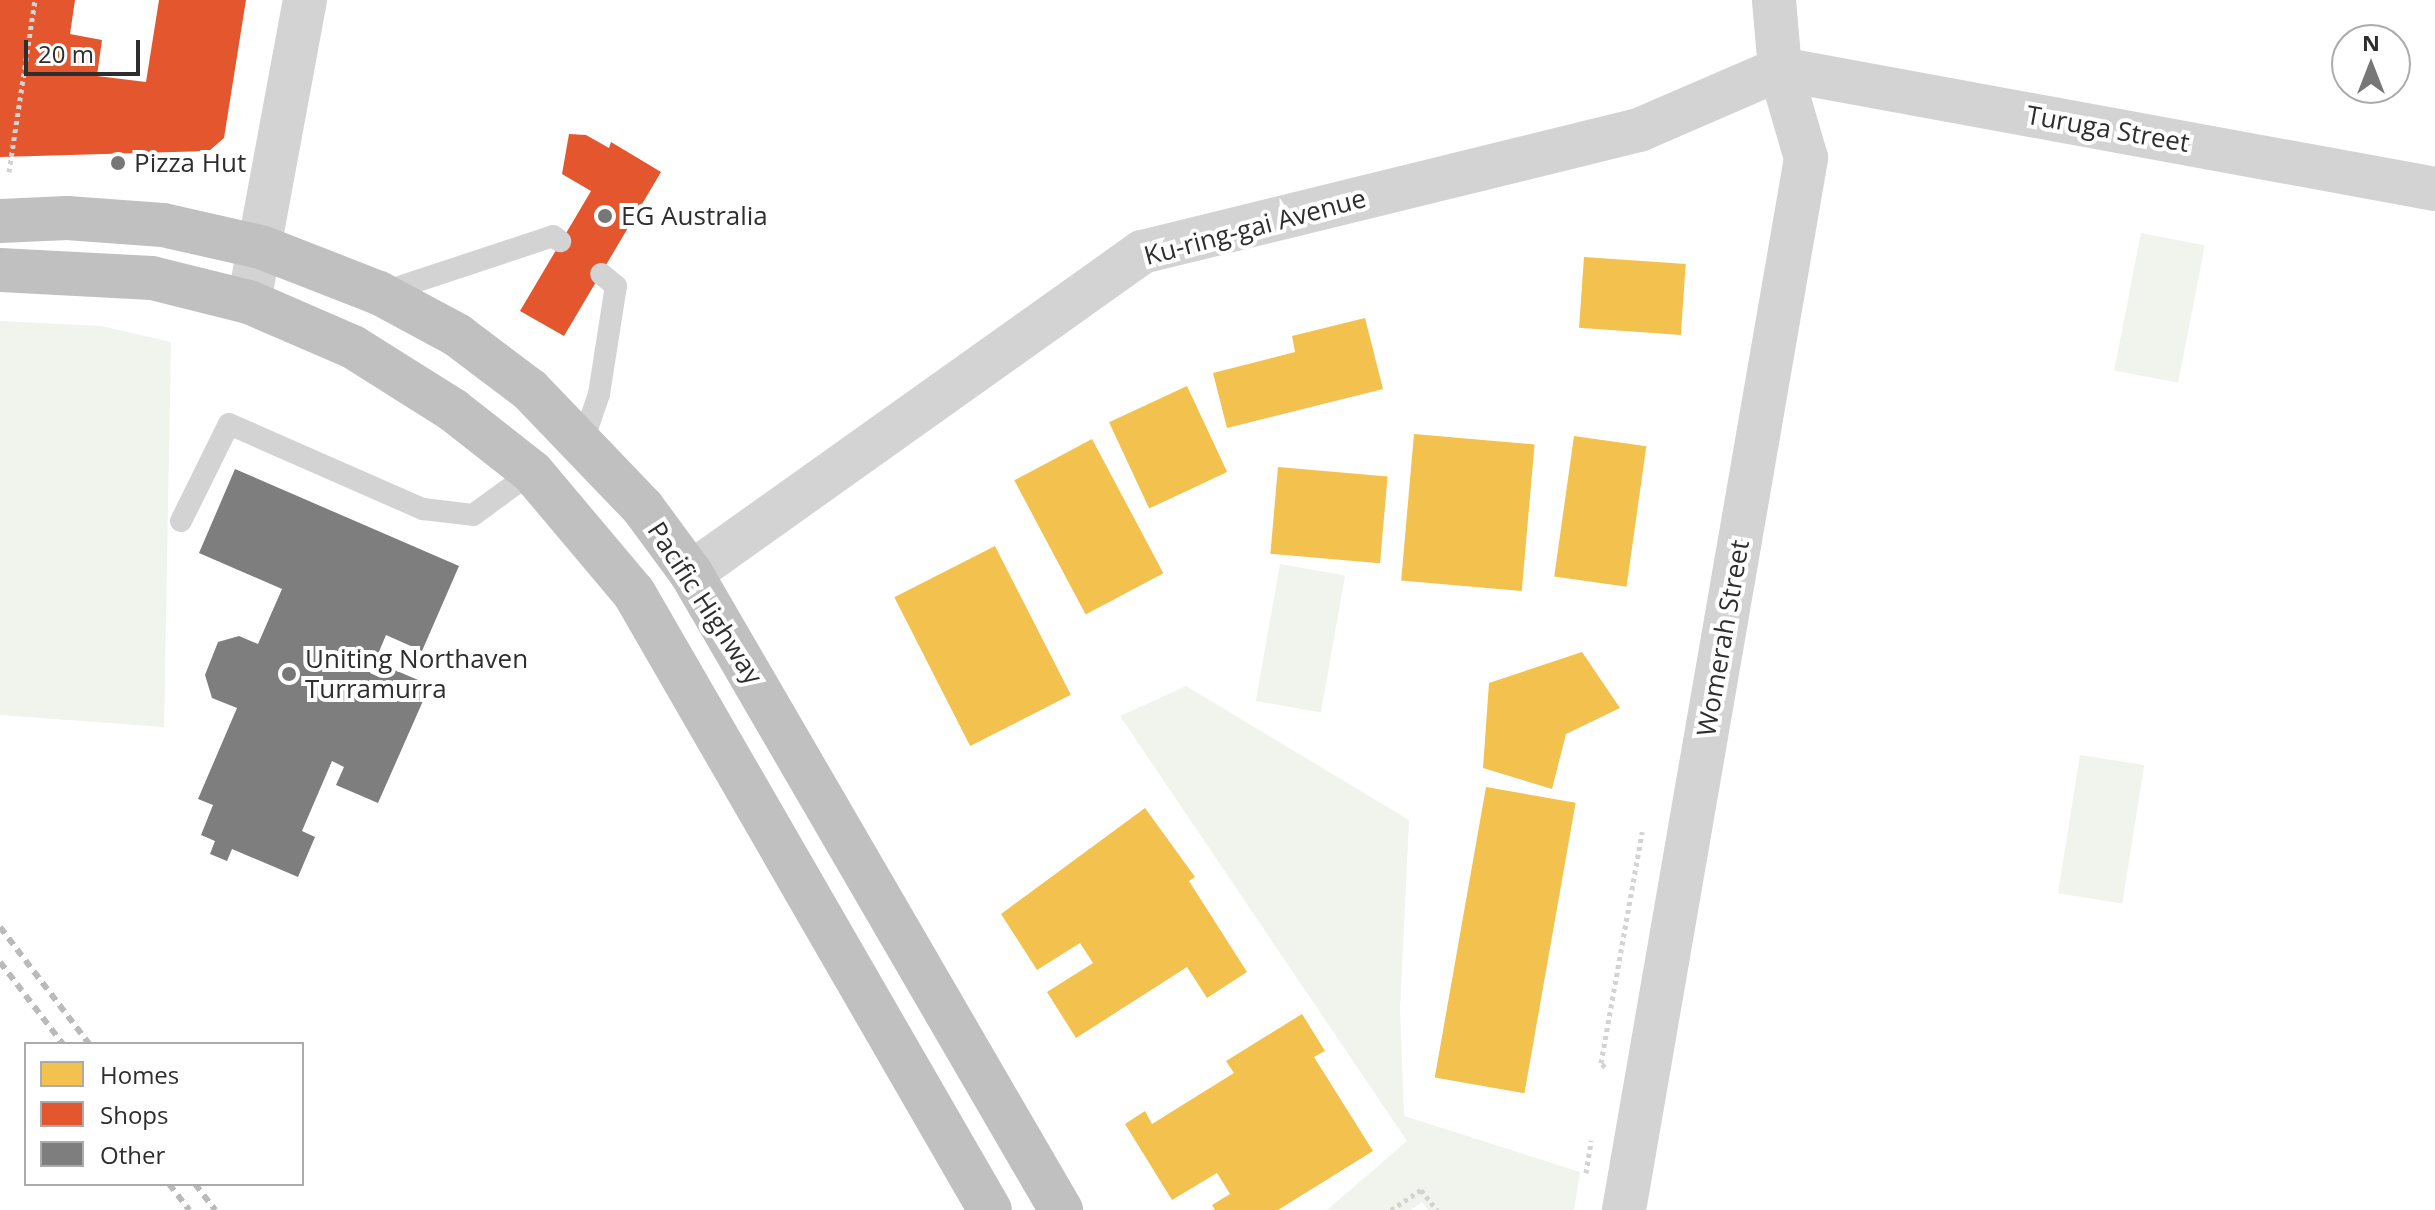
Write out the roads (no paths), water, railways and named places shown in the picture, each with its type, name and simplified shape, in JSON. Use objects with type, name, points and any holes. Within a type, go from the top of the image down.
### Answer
[{"type":"highway","name":"Pacific Highway","points":[[0,221],[67,218],[163,225],[261,247],[379,293],[457,335],[530,390],[583,441],[691,573],[1061,1210]]},
{"type":"highway","name":"Pacific Highway","points":[[0,270],[152,278],[249,302],[353,347],[453,410],[532,472],[634,593],[990,1210]]},
{"type":"street","points":[[249,302],[305,0]]},
{"type":"street","points":[[1774,0],[1780,69]]},
{"type":"street","name":"Turuga Street","points":[[1780,69],[2435,189]]},
{"type":"street","name":"Ku-ring-gai Avenue","points":[[691,573],[1142,252],[1639,130],[1780,69]]},
{"type":"street","name":"Womerah Street","points":[[1624,1210],[1806,158],[1780,69]]},
{"type":"lane","points":[[379,293],[553,236],[560,241]]},
{"type":"lane","points":[[583,441],[599,394],[616,286],[601,274]]},
{"type":"lane","points":[[181,521],[229,424],[423,509],[473,515],[532,472]]},
{"type":"railway","points":[[0,927],[87,1042]]},
{"type":"railway","points":[[0,962],[61,1042]]},
{"type":"railway","points":[[171,1186],[189,1210]]},
{"type":"railway","points":[[197,1186],[215,1210]]},
{"type":"place","name":"Pizza Hut","points":[[118,163]]},
{"type":"place","name":"EG Australia","points":[[605,216]]},
{"type":"place","name":"Uniting Northaven Turramurra","points":[[289,674]]}]
